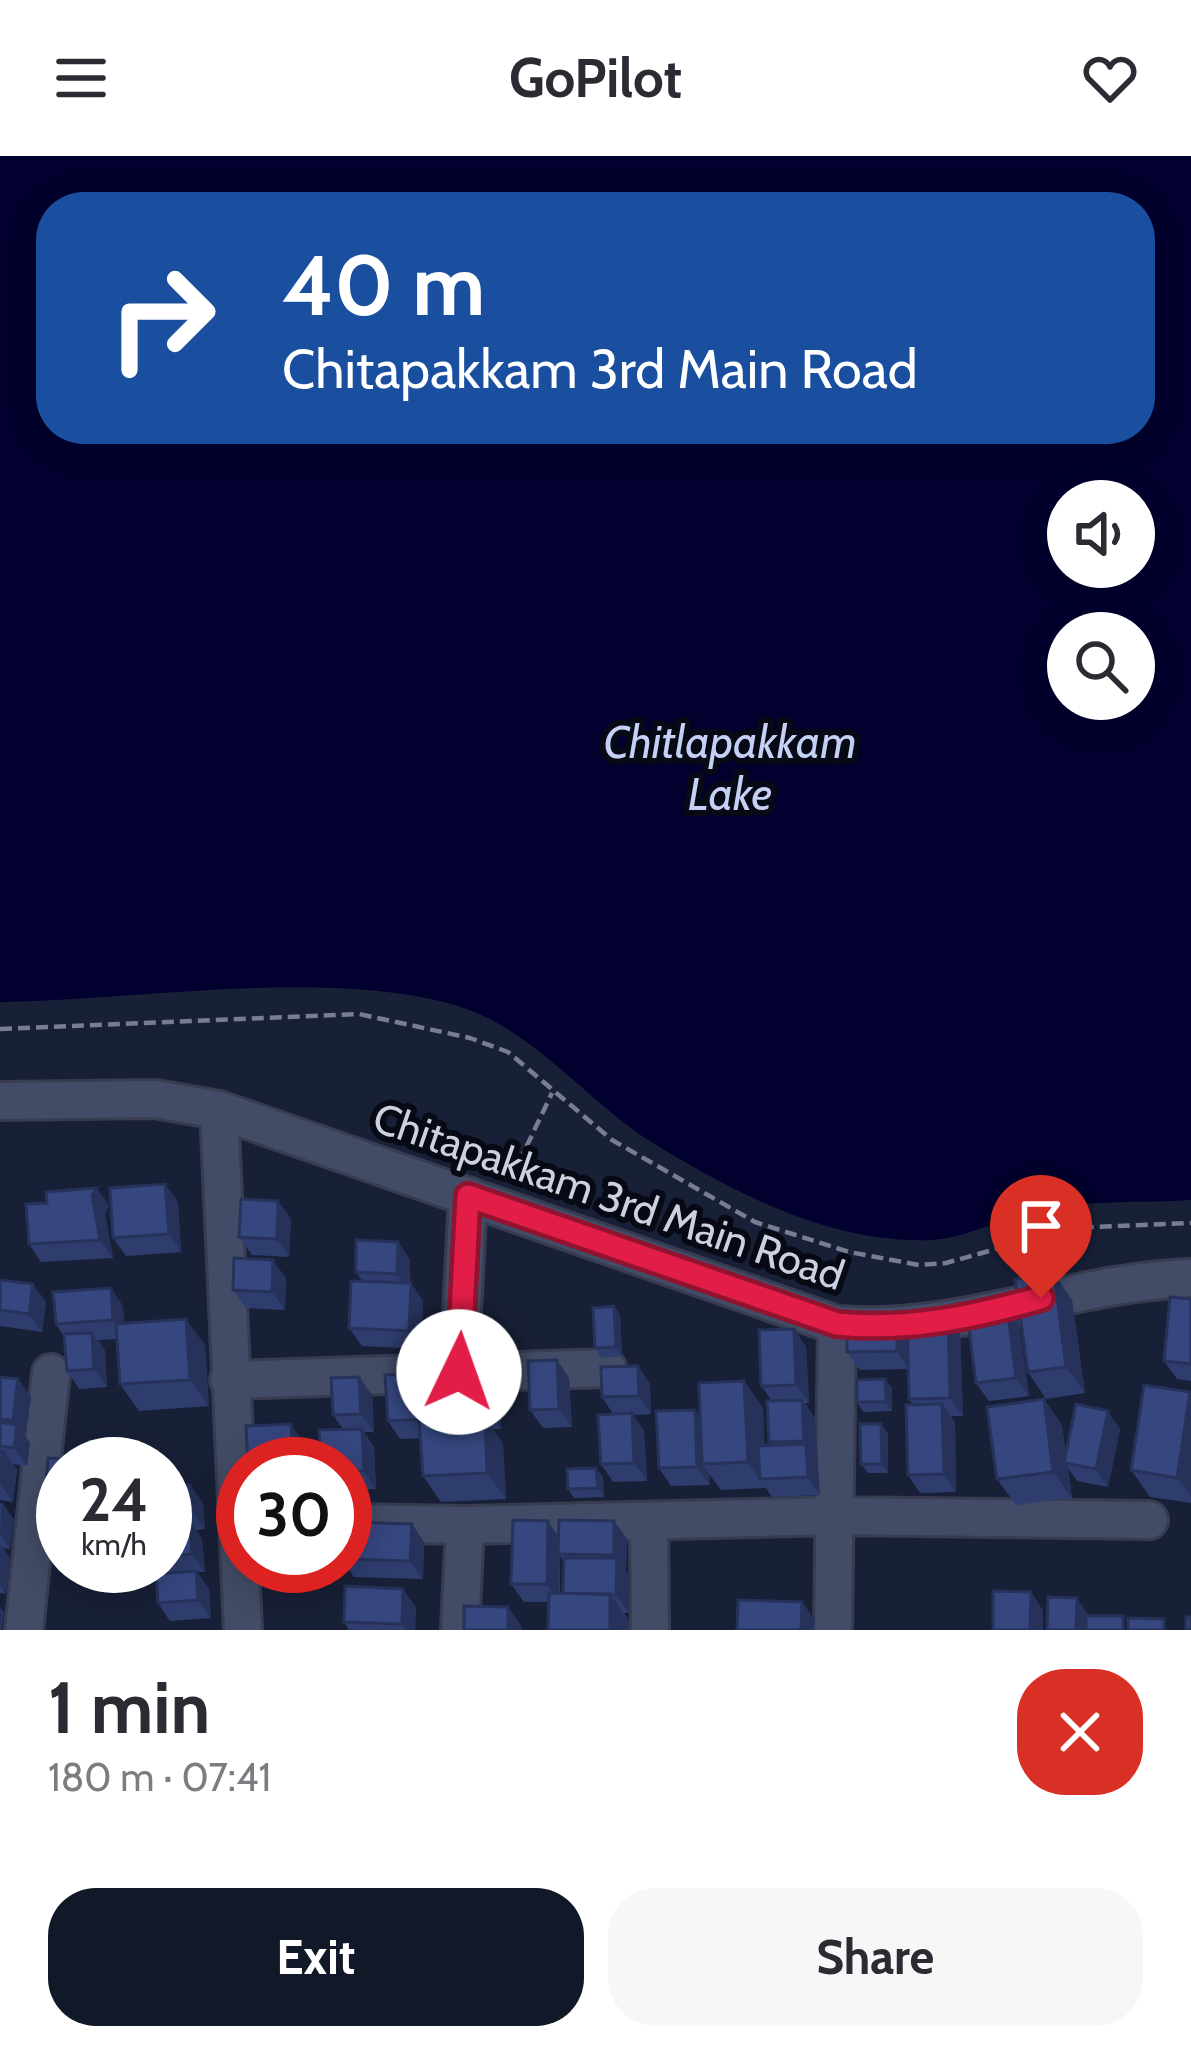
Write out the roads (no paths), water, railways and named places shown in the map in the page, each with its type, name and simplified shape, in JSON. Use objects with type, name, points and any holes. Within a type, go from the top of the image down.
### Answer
[{"type":"street","name":"Chitapakkam 3rd Main Road","points":[[0,1101],[155,1099],[219,1110],[837,1324],[885,1329],[956,1321],[1094,1288],[1191,1278]]},
{"type":"street","points":[[219,1110],[233,1437]]},
{"type":"street","points":[[459,1372],[483,1201]]},
{"type":"street","points":[[833,1630],[837,1324]]},
{"type":"street","points":[[229,1380],[607,1368]]},
{"type":"street","points":[[24,1630],[51,1373]]},
{"type":"street","points":[[372,1523],[465,1526],[836,1516],[1149,1520]]},
{"type":"street","points":[[649,1521],[650,1630]]},
{"type":"street","points":[[460,1630],[465,1526]]},
{"type":"street","points":[[242,1593],[243,1630]]},
{"type":"water","name":"Chitlapakkam Lake","points":[[0,156],[1191,156],[1191,1200],[1056,1207],[932,1240],[858,1234],[786,1212],[685,1162],[627,1125],[529,1044],[475,1012],[393,993],[339,988],[225,989],[0,1002]]}]
